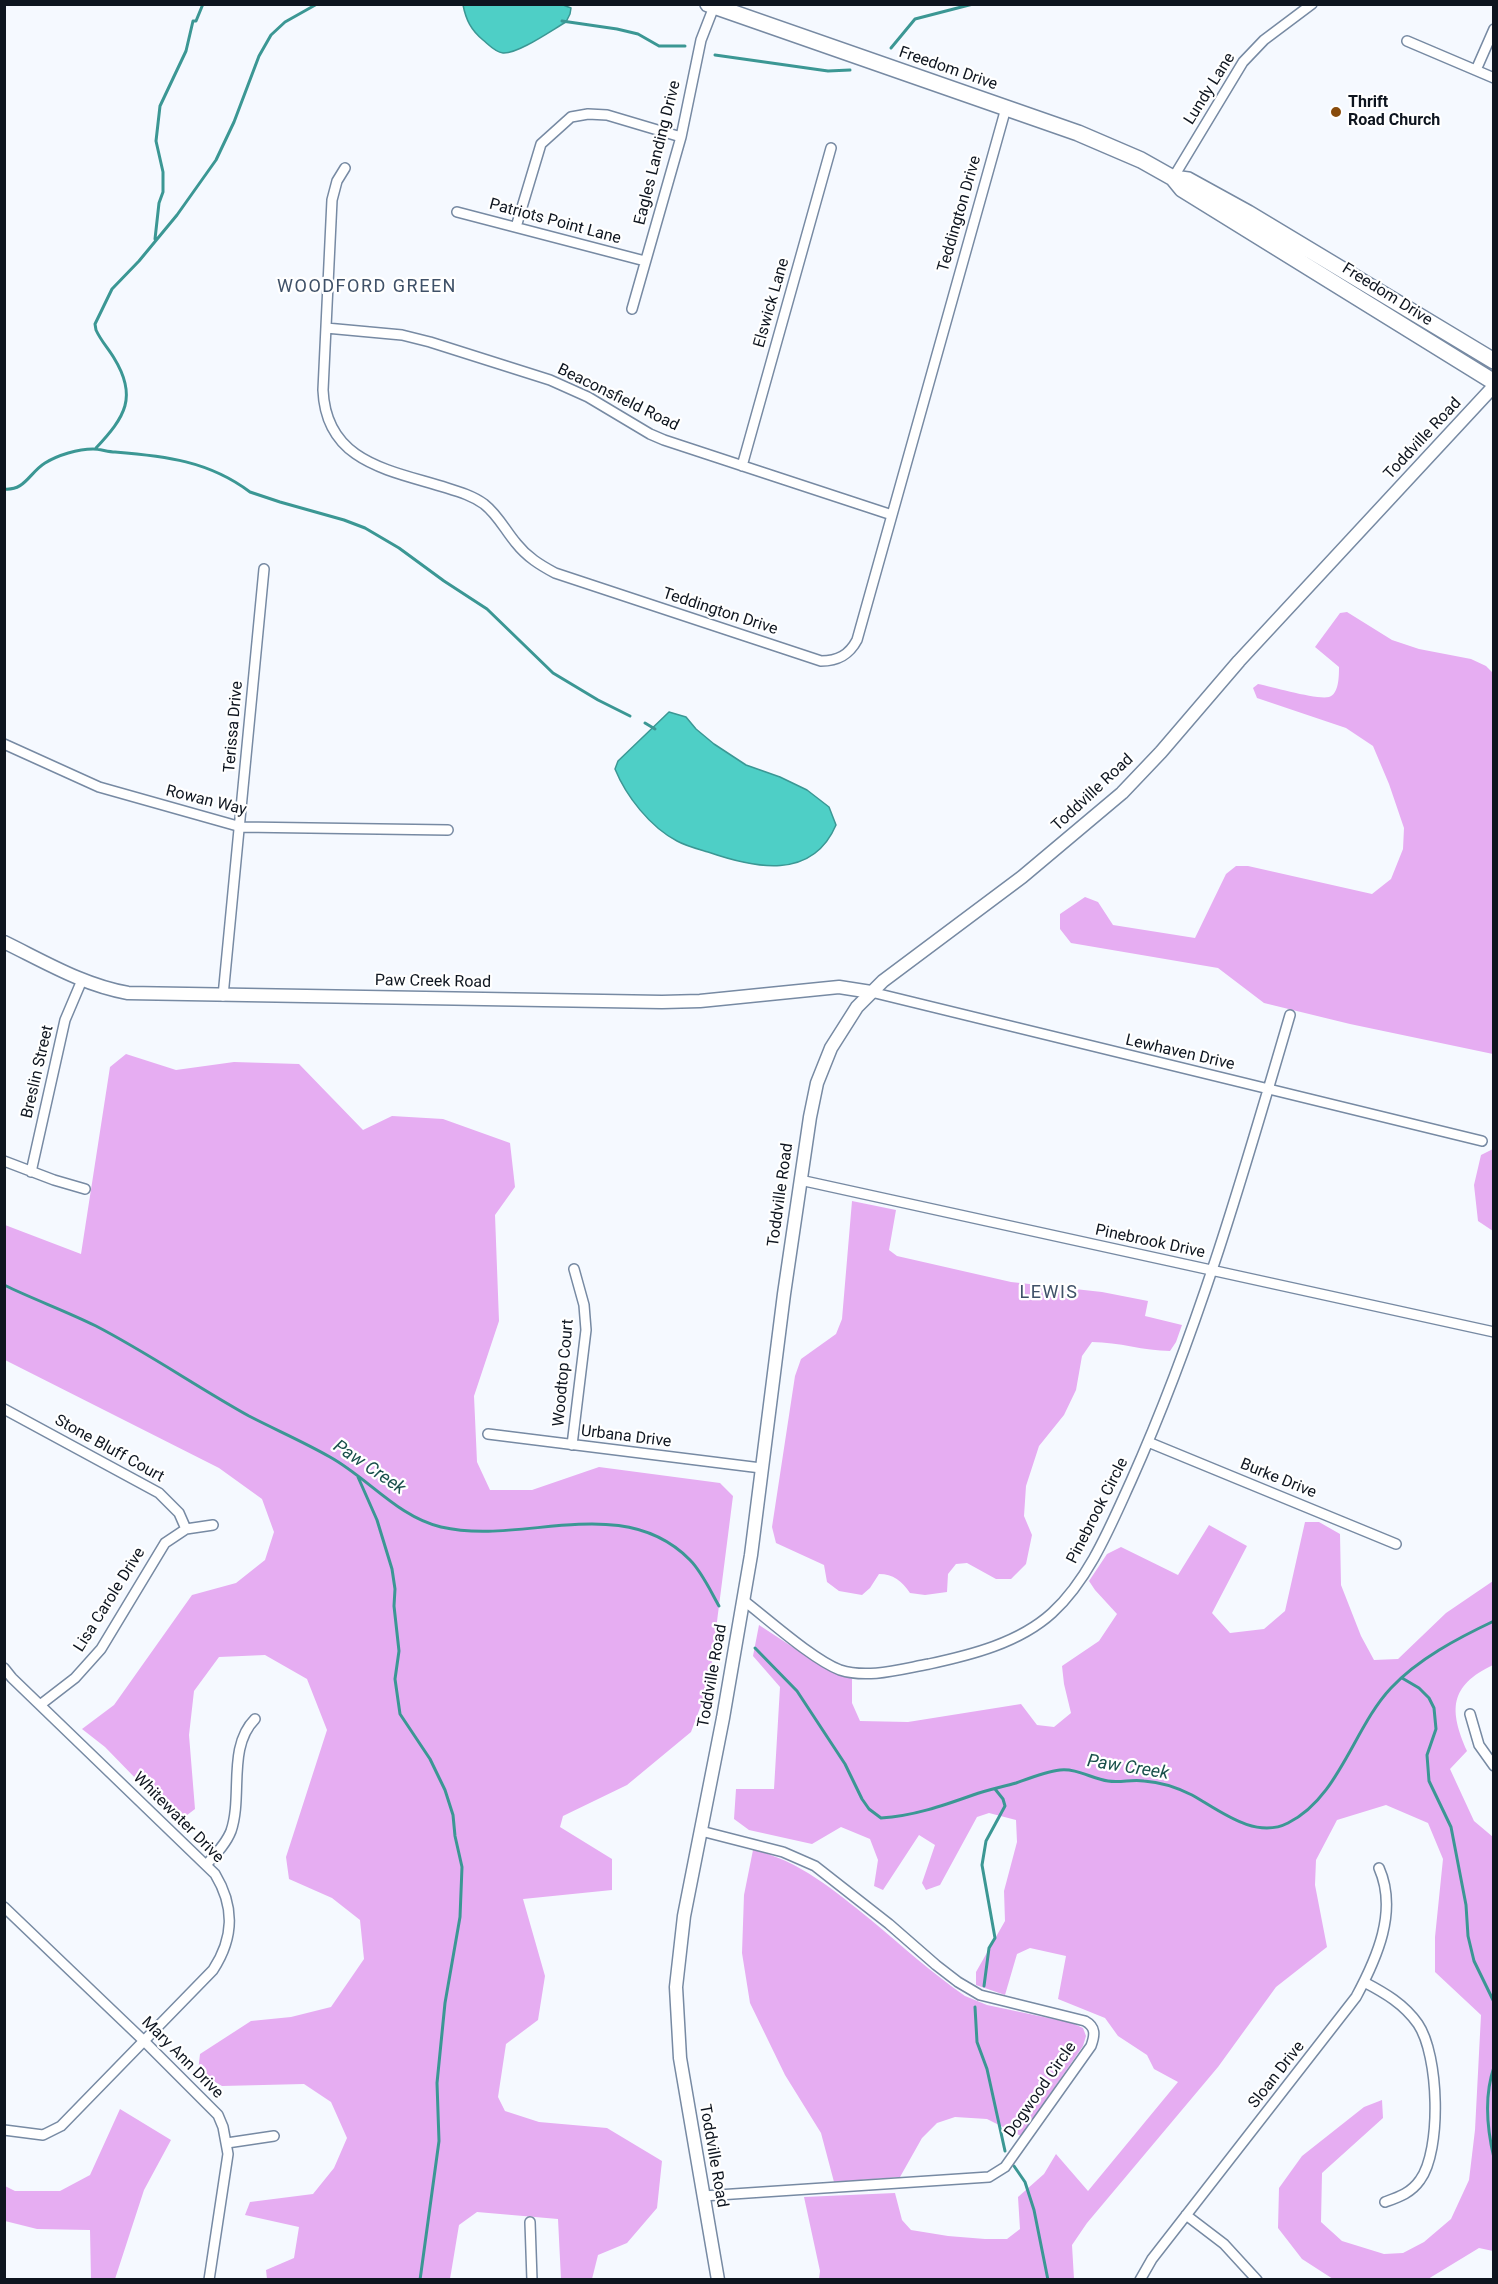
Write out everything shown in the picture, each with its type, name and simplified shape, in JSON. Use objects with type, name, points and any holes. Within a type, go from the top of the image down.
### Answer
[{"type":"main road","name":"Freedom Drive","points":[[712,5],[1096,140],[1141,160],[1173,178],[1182,189],[1494,384]]},
{"type":"main road","name":"Freedom Drive","points":[[1173,178],[1188,180],[1248,213],[1494,361]]},
{"type":"street","name":"Lundy Lane","points":[[1173,178],[1243,62],[1264,40],[1312,4]]},
{"type":"street","name":"Eagles Landing Drive","points":[[632,309],[681,136],[691,94],[695,61],[712,5]]},
{"type":"street","points":[[1476,70],[1494,29]]},
{"type":"street","points":[[1407,41],[1494,78]]},
{"type":"street","name":"Teddington Drive","points":[[345,168],[337,181],[332,200],[323,401],[331,428],[343,445],[373,465],[471,496],[494,513],[515,542],[535,562],[555,573],[821,661],[831,661],[848,653],[857,640],[1006,108]]},
{"type":"street","points":[[516,227],[541,144],[571,117],[588,114],[607,115],[681,136]]},
{"type":"street","name":"Elswick Lane","points":[[742,466],[831,148]]},
{"type":"street","name":"Patriots Point Lane","points":[[457,212],[645,261]]},
{"type":"street","name":"Beaconsfield Road","points":[[326,328],[411,337],[550,380],[588,397],[651,434],[892,515]]},
{"type":"street","name":"Toddville Road","points":[[718,2280],[680,2058],[676,1987],[684,1916],[723,1718],[743,1600],[800,1180],[810,1117],[821,1071],[843,1027],[871,992],[1052,853],[1122,793],[1494,384]]},
{"type":"street","name":"Terissa Drive","points":[[223,996],[264,569]]},
{"type":"street","name":"Rowan Way","points":[[4,744],[99,787],[240,826],[448,830]]},
{"type":"street","name":"Paw Creek Road","points":[[4,942],[82,980],[107,989],[128,993],[662,1002],[700,1001],[839,987],[871,992]]},
{"type":"street","name":"Breslin Street","points":[[31,1172],[65,1020],[82,980]]},
{"type":"street","name":"Lewhaven Drive","points":[[871,992],[1482,1141]]},
{"type":"street","name":"Pinebrook Circle","points":[[743,1600],[831,1666],[862,1673],[899,1669],[999,1645],[1027,1631],[1050,1615],[1076,1585],[1102,1539],[1148,1442],[1177,1372],[1212,1271],[1290,1015]]},
{"type":"street","points":[[4,1161],[85,1189]]},
{"type":"street","name":"Pinebrook Drive","points":[[800,1180],[1494,1332]]},
{"type":"street","name":"Woodtop Court","points":[[572,1445],[586,1330],[584,1305],[574,1269]]},
{"type":"street","name":"Stone Bluff Court","points":[[5,1410],[159,1493],[179,1513],[186,1529]]},
{"type":"street","name":"Urbana Drive","points":[[488,1434],[761,1468]]},
{"type":"street","name":"Burke Drive","points":[[1148,1442],[1396,1544]]},
{"type":"street","name":"Lisa Carole Drive","points":[[40,1705],[75,1678],[93,1659],[129,1605],[157,1553],[165,1543],[186,1529],[213,1525]]},
{"type":"street","name":"Whitewater Drive","points":[[4,1668],[214,1874],[226,1895],[230,1926],[227,1942],[213,1970],[62,2126],[54,2131],[36,2134],[4,2130]]},
{"type":"street","points":[[1470,1714],[1479,1745],[1494,1766]]},
{"type":"street","points":[[206,1865],[219,1851],[232,1828],[240,1750],[248,1726],[255,1719]]},
{"type":"street","name":"Dogwood Circle","points":[[701,1831],[802,1858],[826,1873],[936,1965],[968,1988],[996,1999],[1085,2021],[1093,2027],[1094,2032],[1092,2046],[1019,2149],[1005,2167],[989,2176],[703,2196]]},
{"type":"street","name":"Sloan Drive","points":[[1140,2280],[1152,2259],[1337,2024],[1364,1982],[1377,1953],[1387,1910],[1385,1882],[1379,1868]]},
{"type":"street","name":"Mary Ann Drive","points":[[4,1906],[213,2109],[223,2127],[227,2143],[226,2170],[208,2280]]},
{"type":"street","points":[[1364,1982],[1392,1997],[1409,2012],[1423,2032],[1432,2066],[1434,2136],[1429,2166],[1409,2192],[1385,2202]]},
{"type":"street","points":[[227,2143],[274,2136]]},
{"type":"street","points":[[1186,2215],[1224,2244],[1257,2280]]},
{"type":"street","points":[[530,2222],[532,2280]]},
{"type":"shaded area","points":[[463,5],[563,5],[571,8],[566,22],[526,46],[503,53],[492,48],[475,32],[467,20]]},
{"type":"shaded area","points":[[1347,612],[1392,640],[1419,649],[1471,659],[1486,666],[1493,673],[1493,1054],[1350,1024],[1264,1003],[1218,968],[1071,943],[1060,929],[1060,914],[1085,897],[1098,902],[1113,925],[1195,938],[1226,874],[1236,866],[1248,866],[1372,894],[1391,879],[1403,849],[1404,828],[1373,746],[1346,728],[1257,698],[1253,688],[1258,684],[1315,697],[1332,695],[1338,684],[1339,667],[1315,647],[1340,613]]},
{"type":"shaded area","points":[[669,712],[686,717],[714,744],[746,765],[807,790],[829,807],[836,825],[825,843],[812,855],[797,862],[780,866],[762,865],[726,858],[688,846],[657,828],[632,800],[615,769],[618,761]]},
{"type":"shaded area","points":[[126,1054],[176,1070],[234,1062],[299,1064],[363,1130],[392,1116],[443,1119],[510,1143],[515,1187],[495,1215],[499,1321],[474,1396],[477,1462],[490,1490],[532,1490],[599,1467],[720,1483],[733,1496],[709,1684],[691,1732],[627,1785],[563,1816],[560,1827],[612,1859],[612,1890],[523,1899],[545,1976],[538,2020],[506,2044],[498,2097],[505,2111],[539,2122],[607,2128],[662,2161],[657,2208],[627,2243],[598,2255],[592,2279],[561,2279],[558,2219],[477,2212],[459,2225],[450,2279],[267,2279],[266,2270],[294,2258],[299,2227],[245,2215],[250,2202],[313,2194],[334,2168],[347,2138],[331,2102],[304,2084],[222,2086],[198,2072],[200,2054],[251,2021],[291,2017],[331,2007],[364,1959],[360,1920],[332,1898],[289,1879],[286,1857],[327,1730],[307,1679],[265,1655],[219,1657],[194,1691],[189,1735],[195,1809],[178,1822],[105,1747],[82,1729],[114,1705],[192,1595],[236,1583],[265,1560],[274,1532],[262,1499],[219,1468],[5,1360],[5,1225],[81,1254],[110,1067]]},
{"type":"shaded area","points":[[1493,1149],[1493,1231],[1478,1221],[1474,1185],[1481,1155]]},
{"type":"shaded area","points":[[852,1201],[896,1210],[889,1250],[897,1256],[1011,1282],[1102,1292],[1148,1301],[1145,1316],[1182,1325],[1170,1351],[1092,1342],[1082,1356],[1076,1390],[1064,1415],[1039,1446],[1026,1486],[1024,1516],[1032,1535],[1026,1564],[1011,1579],[996,1579],[967,1563],[956,1564],[948,1574],[947,1592],[925,1595],[910,1593],[897,1579],[879,1574],[870,1588],[862,1595],[839,1591],[827,1582],[824,1565],[776,1543],[772,1527],[795,1376],[801,1359],[836,1334],[842,1319]]},
{"type":"shaded area","points":[[1305,1522],[1319,1522],[1340,1534],[1341,1585],[1361,1636],[1374,1660],[1398,1659],[1446,1613],[1493,1581],[1493,1665],[1468,1682],[1457,1700],[1457,1723],[1467,1751],[1450,1769],[1474,1821],[1493,1837],[1493,2251],[1479,2248],[1428,2279],[1333,2279],[1302,2259],[1278,2228],[1279,2188],[1302,2156],[1364,2107],[1382,2100],[1383,2118],[1322,2173],[1321,2222],[1342,2241],[1384,2254],[1403,2253],[1424,2242],[1451,2219],[1469,2180],[1475,2130],[1481,2015],[1435,1972],[1435,1937],[1443,1859],[1428,1823],[1386,1805],[1337,1820],[1316,1860],[1315,1885],[1327,1947],[1276,1987],[1218,2067],[1087,2223],[1072,2245],[1074,2279],[819,2279],[820,2271],[804,2197],[895,2193],[902,2220],[911,2230],[948,2236],[1007,2239],[1020,2229],[1018,2197],[1044,2174],[1056,2154],[1088,2191],[1178,2082],[1154,2069],[1147,2055],[1118,2036],[1105,2018],[1058,1999],[1066,1956],[1030,1948],[1017,1954],[1005,1995],[976,1985],[976,1972],[1005,1921],[1004,1891],[1017,1842],[1016,1820],[989,1813],[977,1817],[940,1885],[926,1890],[922,1883],[935,1845],[919,1835],[883,1890],[874,1886],[878,1860],[870,1839],[841,1827],[812,1844],[749,1830],[734,1819],[736,1789],[774,1789],[780,1687],[753,1656],[759,1625],[817,1663],[852,1679],[852,1703],[860,1721],[908,1722],[1021,1704],[1037,1725],[1054,1727],[1071,1713],[1062,1666],[1099,1641],[1117,1614],[1089,1581],[1107,1554],[1121,1547],[1178,1575],[1209,1525],[1247,1546],[1212,1613],[1230,1633],[1264,1629],[1285,1611]]},
{"type":"shaded area","points":[[753,1850],[786,1861],[816,1878],[965,1996],[987,2005],[1072,2023],[1083,2028],[1086,2036],[1083,2046],[1021,2136],[987,2119],[955,2117],[937,2123],[922,2138],[900,2177],[834,2182],[821,2133],[785,2075],[750,2003],[742,1953],[744,1895]]},
{"type":"shaded area","points":[[120,2109],[171,2140],[144,2190],[115,2279],[91,2279],[90,2230],[37,2229],[5,2221],[5,2186],[15,2191],[60,2191],[90,2175]]},
{"type":"waterway","points":[[155,239],[159,203],[163,192],[163,172],[156,141],[160,106],[186,51],[193,21],[196,21],[203,4]]},
{"type":"waterway","points":[[96,448],[121,416],[125,406],[125,384],[121,372],[98,334],[95,324],[112,289],[139,261],[177,215],[216,160],[234,122],[259,56],[271,35],[285,22],[317,4]]},
{"type":"waterway","points":[[891,48],[915,19],[973,4]]},
{"type":"waterway","points":[[562,21],[638,34],[659,46],[685,46]]},
{"type":"waterway","points":[[715,55],[828,71],[850,70]]},
{"type":"waterway","points":[[4,489],[11,489],[22,484],[50,460],[87,449],[169,458],[219,473],[250,492],[344,520],[365,528],[399,548],[487,609],[553,673],[630,716]]},
{"type":"waterway","points":[[645,723],[655,729]]},
{"type":"waterway","name":"Paw Creek","points":[[4,1285],[73,1315],[135,1347],[210,1394],[330,1457],[397,1506],[425,1522],[441,1527],[472,1531],[603,1524],[634,1528],[663,1540],[690,1560],[719,1606]]},
{"type":"waterway","points":[[358,1477],[377,1520],[392,1569],[399,1651],[395,1679],[400,1714],[430,1759],[445,1790],[453,1815],[462,1867],[460,1917],[445,2003],[437,2083],[439,2141],[420,2280]]},
{"type":"waterway","name":"Paw Creek","points":[[755,1648],[797,1691],[845,1764],[862,1799],[869,1809],[881,1818],[927,1810],[1043,1774],[1066,1770],[1108,1781],[1140,1781],[1169,1786],[1192,1795],[1238,1821],[1263,1828],[1288,1823],[1306,1812],[1320,1797],[1345,1761],[1378,1704],[1402,1677],[1439,1650],[1494,1621]]},
{"type":"waterway","points":[[1402,1678],[1419,1688],[1429,1698],[1434,1708],[1436,1729],[1427,1755],[1429,1781],[1451,1827],[1474,1961],[1494,2002]]},
{"type":"waterway","points":[[984,1986],[989,1948],[995,1938],[982,1865],[986,1841],[1005,1806],[1003,1799],[995,1789]]},
{"type":"waterway","points":[[975,2007],[977,2042],[987,2069],[1005,2151]]},
{"type":"waterway","points":[[1494,2067],[1488,2101],[1494,2158]]},
{"type":"waterway","points":[[1014,2166],[1025,2182],[1034,2210],[1048,2280]]},
{"type":"place","name":"Thrift Road Church","points":[[1336,112]]},
{"type":"district","name":"WOODFORD GREEN","points":[[367,287]]},
{"type":"district","name":"LEWIS","points":[[1049,1293]]}]
